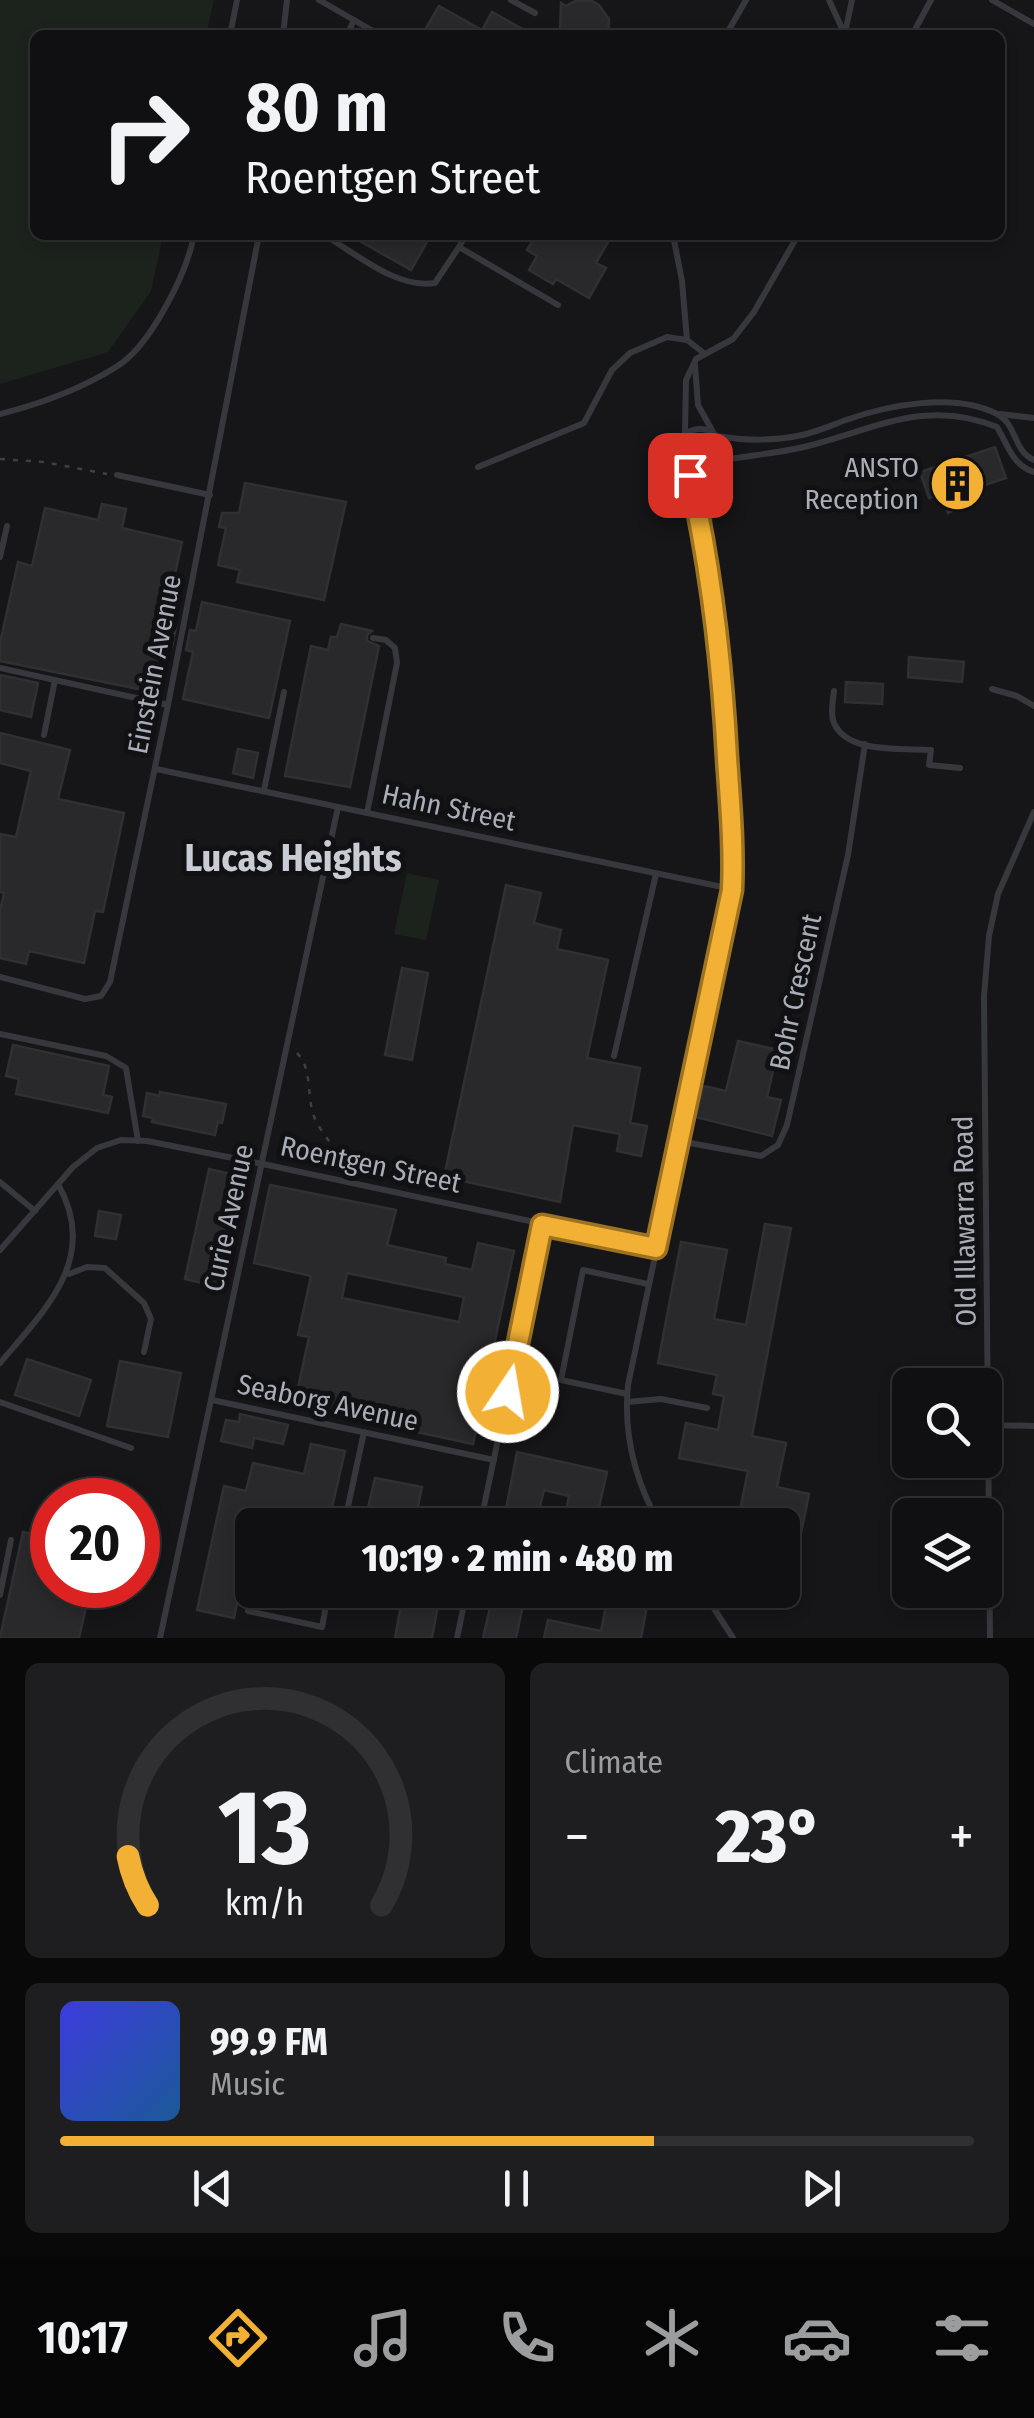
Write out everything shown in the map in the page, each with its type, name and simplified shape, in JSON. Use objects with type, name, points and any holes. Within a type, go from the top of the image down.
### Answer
[{"type":"lane","points":[[231,30],[237,0]]},
{"type":"lane","points":[[284,30],[287,0]]},
{"type":"lane","points":[[318,0],[371,30]]},
{"type":"lane","points":[[511,0],[535,13]]},
{"type":"lane","points":[[729,30],[746,0]]},
{"type":"lane","points":[[829,0],[843,30]]},
{"type":"lane","points":[[846,30],[852,0]]},
{"type":"lane","points":[[915,30],[932,0]]},
{"type":"lane","points":[[992,0],[1034,24]]},
{"type":"lane","points":[[349,30],[354,20]]},
{"type":"lane","points":[[0,414],[39,404],[120,366],[166,311],[192,240]]},
{"type":"lane","name":"Einstein Avenue","points":[[0,977],[85,998],[100,996],[110,982],[156,769],[258,240]]},
{"type":"lane","points":[[332,240],[417,286],[435,283],[463,240]]},
{"type":"lane","points":[[674,240],[687,340]]},
{"type":"lane","points":[[696,358],[698,405],[722,443],[723,460],[714,472],[702,477],[690,475],[678,466],[675,452],[686,432],[686,380],[696,358],[733,339],[754,312],[795,240]]},
{"type":"lane","points":[[459,247],[558,305]]},
{"type":"lane","points":[[478,467],[584,423],[612,370],[630,353],[668,337],[687,340],[704,354]]},
{"type":"lane","points":[[686,432],[699,428],[745,439],[803,435],[901,405],[937,403],[1034,418]]},
{"type":"lane","points":[[723,460],[807,447],[919,414],[953,416],[996,427],[1015,460],[1022,468],[1034,472]]},
{"type":"lane","points":[[999,414],[1008,422],[1020,450],[1034,460]]},
{"type":"lane","points":[[706,554],[714,472]]},
{"type":"lane","points":[[650,1508],[630,1453],[627,1398],[732,890],[734,848],[718,632],[690,475]]},
{"type":"lane","points":[[117,476],[210,495]]},
{"type":"lane","points":[[0,557],[7,526]]},
{"type":"lane","points":[[367,813],[397,663],[395,648],[386,640],[373,638]]},
{"type":"lane","points":[[0,668],[168,706]]},
{"type":"lane","points":[[44,735],[55,680]]},
{"type":"lane","points":[[992,689],[1034,706]]},
{"type":"lane","points":[[834,691],[832,720],[841,734],[856,743],[931,750],[930,765],[960,768]]},
{"type":"lane","points":[[264,790],[284,692]]},
{"type":"lane","name":"Bohr Crescent","points":[[679,1141],[762,1156],[782,1139],[802,1067],[848,855],[865,744]]},
{"type":"lane","name":"Hahn Street","points":[[156,769],[732,890]]},
{"type":"lane","name":"Curie Avenue","points":[[160,1638],[338,807]]},
{"type":"lane","name":"Old Illawarra Road","points":[[988,1368],[986,966],[998,894],[1034,812]]},
{"type":"lane","points":[[614,1056],[656,874]]},
{"type":"lane","points":[[0,1034],[106,1056],[126,1068],[138,1140]]},
{"type":"lane","name":"Roentgen Street","points":[[0,1250],[58,1184],[98,1148],[120,1140],[262,1164],[656,1248]]},
{"type":"lane","points":[[0,1182],[34,1211]]},
{"type":"lane","points":[[0,1363],[49,1306],[67,1274],[73,1245],[68,1202],[58,1184]]},
{"type":"lane","points":[[484,1508],[542,1225]]},
{"type":"lane","points":[[67,1274],[87,1267],[105,1268],[144,1303],[151,1319],[144,1352]]},
{"type":"lane","points":[[648,1284],[583,1270],[561,1380],[627,1398],[661,1399],[707,1408]]},
{"type":"lane","name":"Seaborg Avenue","points":[[212,1400],[494,1460]]},
{"type":"lane","points":[[0,1402],[131,1448]]},
{"type":"lane","points":[[1002,1425],[1034,1426]]},
{"type":"lane","points":[[348,1508],[364,1432]]},
{"type":"lane","name":"Old Illawarra Road","points":[[988,1478],[990,1638]]},
{"type":"lane","points":[[0,1594],[12,1540]]},
{"type":"lane","points":[[248,1611],[322,1627],[326,1608]]},
{"type":"lane","points":[[457,1638],[463,1608]]},
{"type":"lane","points":[[714,1608],[733,1638]]},
{"type":"path","points":[[0,459],[44,462],[117,476]]},
{"type":"path","points":[[286,1050],[300,1054],[306,1063],[317,1124],[364,1186]]},
{"type":"shaded area","points":[[0,0],[214,0],[207,30],[30,30],[30,240],[162,240],[151,291],[108,352],[0,384]]},
{"type":"shaded area","points":[[407,873],[439,880],[426,940],[394,934]]},
{"type":"building","points":[[575,1],[592,1],[609,19],[608,30],[560,30],[561,3],[566,6]]},
{"type":"building","points":[[439,6],[482,30],[425,30]]},
{"type":"building","points":[[492,12],[524,30],[482,30]]},
{"type":"building","points":[[358,240],[428,240],[411,270]]},
{"type":"building","points":[[533,240],[609,240],[596,263],[606,268],[589,298],[556,279],[553,284],[529,270],[537,256],[527,250]]},
{"type":"building","name":"ANSTO Reception","points":[[995,447],[1006,478],[979,487],[982,497],[948,513],[942,493],[929,498],[920,472]]},
{"type":"building","points":[[245,483],[346,502],[324,600],[237,582],[240,570],[218,565],[226,528],[219,527],[222,513],[239,513]]},
{"type":"building","points":[[102,504],[126,509],[122,528],[182,542],[164,624],[176,627],[172,647],[166,646],[163,658],[159,655],[155,670],[148,669],[143,690],[0,661],[0,643],[18,562],[32,566],[45,508],[98,520]]},
{"type":"building","points":[[202,602],[290,621],[269,718],[183,699],[193,652],[186,650],[190,630],[196,631]]},
{"type":"building","points":[[341,624],[372,631],[367,641],[379,646],[350,787],[285,776],[311,646],[328,650],[331,637],[337,637]]},
{"type":"building","points":[[909,657],[964,662],[962,682],[908,677]]},
{"type":"building","points":[[0,675],[38,683],[31,717],[0,710]]},
{"type":"building","points":[[846,682],[883,684],[882,704],[845,702]]},
{"type":"building","points":[[0,733],[70,750],[58,799],[124,813],[103,912],[95,911],[84,963],[29,951],[26,964],[0,958],[4,893],[0,892],[0,834],[16,837],[31,771],[0,763]]},
{"type":"building","points":[[238,749],[258,753],[253,778],[233,773]]},
{"type":"building","points":[[506,885],[541,893],[534,923],[561,930],[557,949],[608,960],[587,1058],[640,1068],[630,1123],[647,1126],[641,1156],[617,1151],[620,1134],[573,1125],[560,1202],[444,1177]]},
{"type":"building","points":[[402,968],[428,973],[412,1060],[385,1055]]},
{"type":"building","points":[[738,1041],[778,1050],[767,1097],[781,1100],[772,1136],[696,1117],[704,1086],[726,1091]]},
{"type":"building","points":[[13,1045],[109,1066],[103,1095],[112,1097],[108,1113],[16,1094],[19,1079],[6,1076]]},
{"type":"building","points":[[160,1092],[226,1104],[215,1135],[152,1122],[153,1118],[143,1116],[147,1093],[159,1096]]},
{"type":"building","points":[[209,1169],[248,1178],[224,1288],[185,1279]]},
{"type":"building","points":[[270,1185],[396,1210],[387,1245],[446,1258],[445,1264],[472,1270],[478,1243],[514,1251],[473,1444],[294,1406],[309,1337],[298,1335],[311,1276],[254,1263]],"holes":[[[347,1273],[464,1297],[459,1322],[342,1298]]]},
{"type":"building","points":[[99,1211],[121,1215],[116,1239],[95,1236]]},
{"type":"building","points":[[765,1224],[791,1228],[752,1436],[786,1443],[777,1487],[809,1494],[800,1538],[800,1508],[740,1508],[748,1471],[679,1458],[686,1423],[718,1430],[724,1396],[713,1394],[717,1375],[658,1363],[681,1242],[727,1250],[714,1319],[746,1325]]},
{"type":"building","points":[[27,1359],[91,1380],[79,1416],[15,1395]]},
{"type":"building","points":[[120,1361],[181,1373],[168,1437],[107,1426]]},
{"type":"building","points":[[240,1414],[288,1425],[283,1444],[254,1438],[252,1448],[221,1441],[226,1420],[239,1422]]},
{"type":"building","points":[[311,1444],[345,1451],[332,1508],[235,1508],[234,1618],[197,1610],[224,1486],[246,1491],[253,1463],[304,1474]]},
{"type":"building","points":[[517,1452],[607,1472],[599,1508],[567,1508],[569,1496],[544,1490],[540,1508],[506,1508]]},
{"type":"building","points":[[375,1478],[422,1487],[418,1508],[368,1508]]},
{"type":"building","points":[[23,1532],[30,1533],[30,1608],[86,1608],[79,1638],[0,1638]]},
{"type":"building","points":[[400,1608],[438,1608],[432,1638],[395,1638]]},
{"type":"building","points":[[490,1608],[522,1608],[516,1638],[483,1638]]},
{"type":"building","points":[[605,1608],[647,1608],[641,1638],[544,1638],[548,1620],[601,1631]]},
{"type":"place","name":"ANSTO Reception","points":[[958,483]]},
{"type":"district","name":"Lucas Heights","points":[[293,858]]},
{"type":"route","points":[[508,1392],[542,1225],[656,1248],[732,890],[734,848],[718,632],[690,475]]}]
